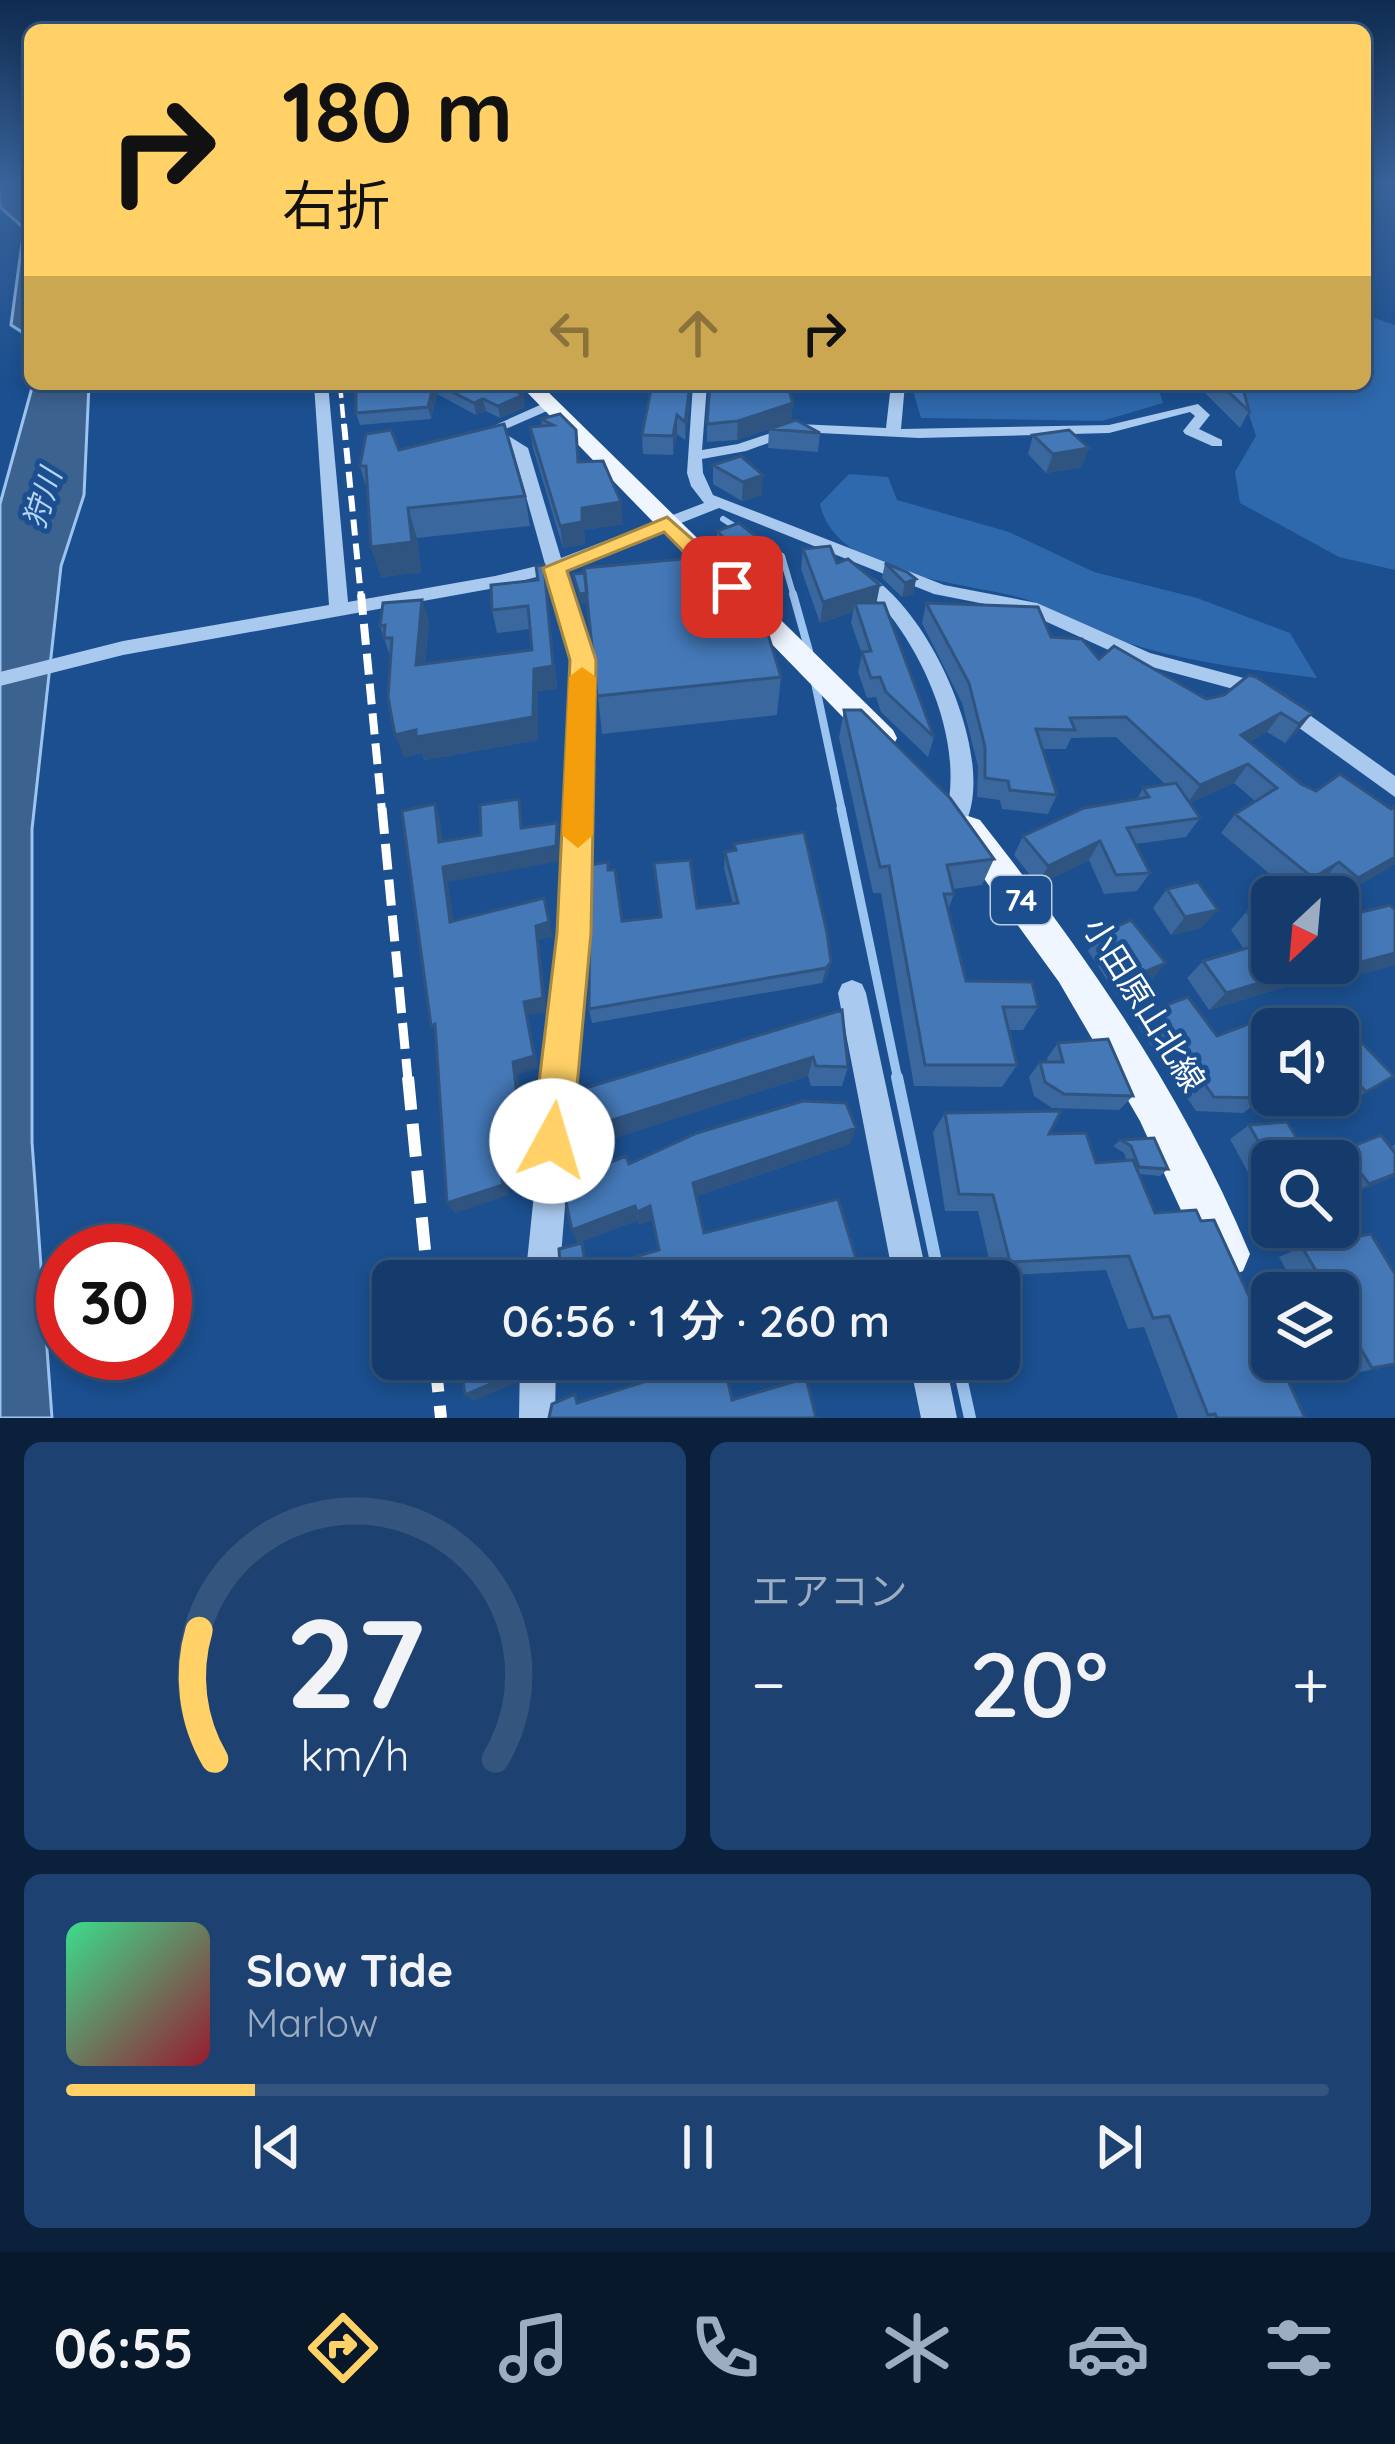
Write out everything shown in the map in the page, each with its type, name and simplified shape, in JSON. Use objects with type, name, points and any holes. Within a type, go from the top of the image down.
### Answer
[{"type":"main road","name":"小田原山北線","points":[[535,390],[958,815],[1073,969],[1155,1106],[1245,1292]]},
{"type":"street","points":[[321,390],[339,609]]},
{"type":"street","points":[[700,390],[690,468],[694,483],[718,503],[940,590],[1030,607],[1144,658],[1259,689],[1395,788]]},
{"type":"street","points":[[893,432],[897,390]]},
{"type":"street","points":[[544,1260],[574,933],[583,660],[520,448],[488,431],[549,405]]},
{"type":"street","points":[[695,456],[741,448],[798,428],[893,432],[1109,429],[1193,407],[1203,415],[1190,431],[1217,443]]},
{"type":"street","points":[[0,679],[123,648],[554,568],[718,503]]},
{"type":"street","points":[[820,544],[892,604],[922,647],[943,693],[958,757],[966,796],[958,815]]},
{"type":"street","points":[[852,993],[907,1260]]},
{"type":"street","points":[[537,1418],[538,1380]]},
{"type":"street","points":[[931,1380],[939,1418]]},
{"type":"shaded area","points":[[1371,317],[1395,325],[1395,570],[1339,557],[1240,503],[1235,472],[1256,436],[1241,390],[1371,390]]},
{"type":"shaded area","points":[[913,390],[1159,390],[1163,403],[1102,421],[921,418]]},
{"type":"shaded area","points":[[849,474],[888,477],[897,500],[1009,532],[1094,572],[1197,598],[1290,633],[1317,678],[1154,651],[1101,634],[1025,599],[876,562],[850,548],[831,529],[820,504]]},
{"type":"water","points":[[21,249],[24,249],[24,338],[11,325]]},
{"type":"water","name":"狩川","points":[[31,390],[89,390],[84,495],[61,566],[32,829],[36,1380],[49,1380],[52,1418],[0,1418],[0,504]]},
{"type":"building","points":[[356,390],[432,390],[428,407],[356,413]]},
{"type":"building","points":[[449,390],[513,390],[523,395],[498,406],[483,399],[474,403]]},
{"type":"building","points":[[651,390],[689,390],[685,422],[677,415],[673,436],[642,435]]},
{"type":"building","points":[[710,390],[789,390],[793,403],[738,421],[707,424]]},
{"type":"building","points":[[1226,390],[1244,390],[1249,411]]},
{"type":"building","points":[[560,414],[576,430],[578,462],[603,461],[621,502],[582,508],[582,522],[560,526],[530,427],[553,425],[541,419]]},
{"type":"building","points":[[796,420],[820,433],[769,429]]},
{"type":"building","points":[[504,424],[525,496],[408,508],[412,542],[371,547],[366,466],[360,466],[366,434],[391,430],[399,450]]},
{"type":"building","points":[[1069,430],[1089,448],[1053,454],[1033,435]]},
{"type":"building","points":[[741,456],[763,475],[743,482],[713,465]]},
{"type":"building","points":[[739,523],[770,548],[745,558],[717,531]]},
{"type":"building","points":[[830,546],[837,563],[848,559],[880,585],[823,602],[803,549]]},
{"type":"building","points":[[704,557],[711,582],[723,581],[763,618],[781,677],[597,696],[584,568]]},
{"type":"building","points":[[885,563],[907,572],[916,579],[905,583]]},
{"type":"building","points":[[544,565],[553,666],[534,669],[533,717],[416,737],[416,730],[395,735],[388,697],[392,638],[384,638],[385,625],[380,626],[383,603],[422,600],[416,665],[532,650],[528,606],[492,610],[491,585],[538,580],[536,566]]},
{"type":"building","points":[[585,573],[587,593],[579,594],[573,574]]},
{"type":"building","points":[[855,603],[884,603],[934,737],[886,692],[880,677],[871,678],[862,652],[871,651]]},
{"type":"building","points":[[926,603],[1038,607],[1051,637],[1082,639],[1099,659],[1114,646],[1206,699],[1224,695],[1249,675],[1256,677],[1312,713],[1299,724],[1281,713],[1241,735],[1316,791],[1340,774],[1391,809],[1395,806],[1395,857],[1359,877],[1339,862],[1311,876],[1235,814],[1277,788],[1248,764],[1200,785],[1126,717],[1070,718],[1075,730],[1036,729],[1057,795],[1010,790],[1008,781],[985,778],[985,747],[969,683]]},
{"type":"building","points":[[844,710],[861,710],[950,798],[994,859],[947,865],[954,894],[944,894],[966,981],[1032,982],[1038,1007],[1003,1007],[1017,1065],[925,1065],[889,866],[880,867]]},
{"type":"building","points":[[1176,783],[1200,818],[1127,828],[1150,873],[1116,875],[1100,841],[1048,866],[1023,836],[1084,808],[1149,797],[1143,788]]},
{"type":"building","points":[[519,799],[521,828],[557,823],[556,846],[443,867],[450,922],[544,898],[549,922],[536,926],[543,998],[524,1002],[534,1056],[513,1062],[521,1127],[496,1134],[503,1185],[447,1203],[435,1024],[431,1026],[402,811],[435,804],[439,842],[481,835],[480,805]]},
{"type":"building","points":[[804,832],[827,933],[831,962],[826,968],[589,1009],[590,865],[608,862],[608,870],[615,870],[622,921],[661,917],[654,863],[690,860],[697,908],[738,903],[725,852],[736,850],[734,844]]},
{"type":"building","points":[[1198,882],[1218,910],[1185,917],[1167,889]]},
{"type":"building","points":[[1390,905],[1395,910],[1395,953],[1359,963],[1359,913]]},
{"type":"building","points":[[1131,920],[1166,963],[1130,978],[1101,933]]},
{"type":"building","points":[[1251,947],[1251,984],[1256,984],[1226,993],[1203,961]]},
{"type":"building","points":[[1188,997],[1217,1036],[1251,1023],[1251,1098],[1214,1097],[1152,1010]]},
{"type":"building","points":[[842,1010],[848,1067],[816,1066],[813,1057],[584,1129],[576,1091]]},
{"type":"building","points":[[1108,1039],[1133,1096],[1064,1094],[1045,1082],[1040,1062],[1063,1062],[1058,1043]]},
{"type":"building","points":[[1359,1040],[1394,1076],[1366,1092],[1359,1084]]},
{"type":"building","points":[[803,1101],[846,1103],[856,1128],[693,1183],[704,1233],[838,1199],[856,1260],[624,1260],[659,1250],[650,1206],[637,1212],[635,1206],[572,1230],[564,1193],[575,1189],[572,1177],[626,1156],[629,1164],[697,1133]]},
{"type":"building","points":[[1061,1111],[1049,1134],[1086,1133],[1096,1163],[1133,1160],[1155,1213],[1196,1210],[1201,1221],[1214,1220],[1251,1300],[1251,1380],[1288,1380],[1305,1418],[1208,1415],[1169,1316],[1153,1318],[1129,1256],[1009,1260],[993,1195],[959,1194],[945,1113]]},
{"type":"building","points":[[1287,1122],[1298,1140],[1258,1140],[1249,1125]]},
{"type":"building","points":[[1381,1135],[1395,1153],[1395,1174],[1369,1184],[1359,1171],[1359,1144]]},
{"type":"building","points":[[1154,1138],[1168,1169],[1139,1167],[1131,1146],[1121,1140]]},
{"type":"building","points":[[1371,1234],[1395,1274],[1395,1364],[1372,1368],[1359,1345],[1359,1272],[1317,1272],[1303,1248],[1359,1248],[1359,1236]]},
{"type":"building","points":[[582,1243],[584,1260],[560,1260],[559,1249]]},
{"type":"building","points":[[463,1380],[500,1380],[465,1395]]},
{"type":"building","points":[[650,1380],[728,1380],[732,1400],[806,1380],[816,1418],[549,1418],[552,1404],[575,1394],[577,1403]]},
{"type":"waterway","points":[[723,519],[782,556],[794,597]]},
{"type":"waterway","points":[[793,594],[809,651]]},
{"type":"waterway","points":[[815,683],[842,811]]},
{"type":"waterway","points":[[841,808],[898,1080]]},
{"type":"waterway","points":[[897,1077],[936,1260]]},
{"type":"waterway","points":[[962,1380],[970,1418]]},
{"type":"railway","points":[[341,390],[344,427]]},
{"type":"railway","points":[[344,424],[361,597]]},
{"type":"railway","points":[[361,594],[382,811]]},
{"type":"railway","points":[[382,808],[408,1080]]},
{"type":"railway","points":[[408,1077],[426,1260]]},
{"type":"railway","points":[[437,1380],[441,1418]]},
{"type":"slow traffic","points":[[578,835],[582,677]]},
{"type":"route","points":[[552,1141],[574,933],[583,660],[554,568],[667,523],[732,587]]}]
